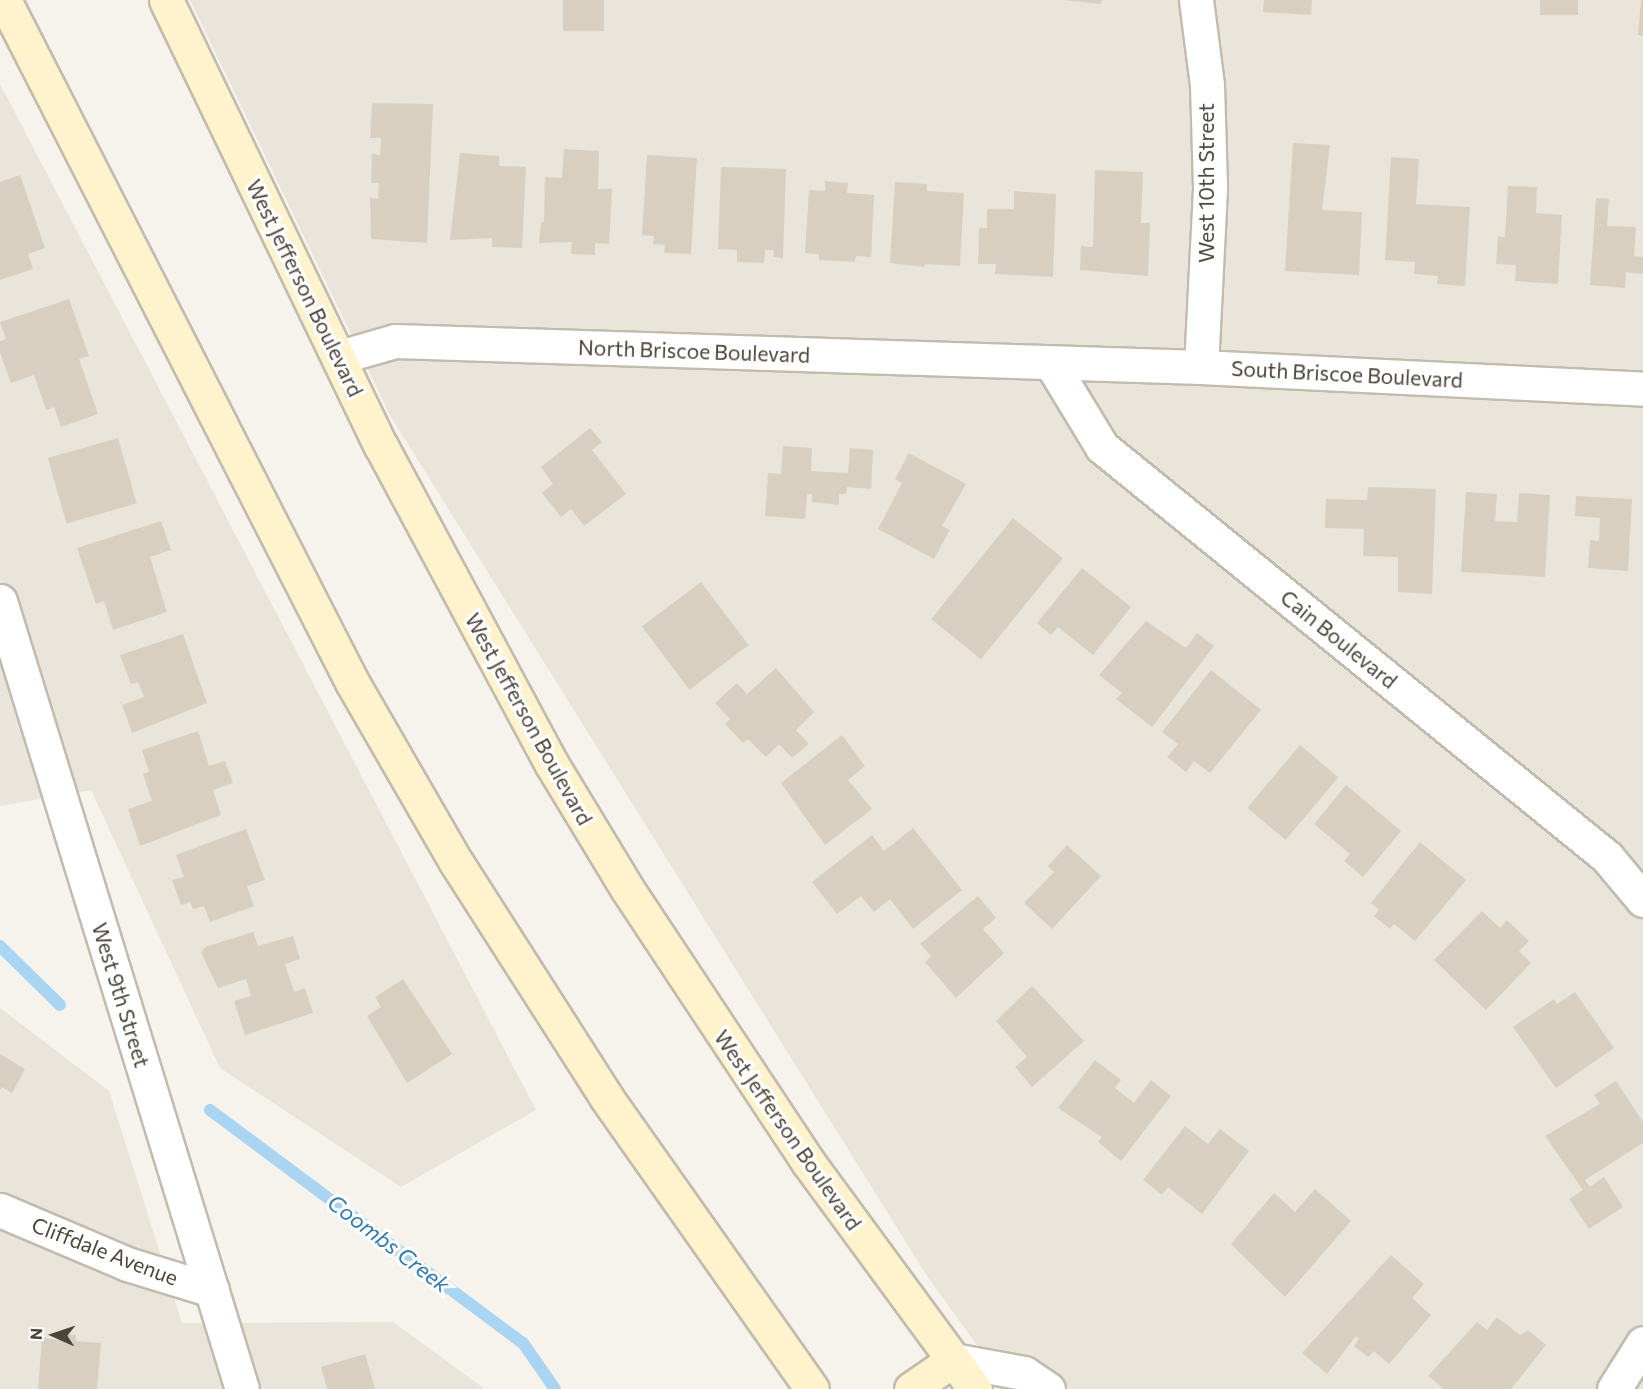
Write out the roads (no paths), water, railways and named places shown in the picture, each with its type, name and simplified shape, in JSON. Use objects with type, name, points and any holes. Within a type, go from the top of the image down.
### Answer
[{"type":"main road","points":[[4,0],[346,672],[456,862],[606,1097],[812,1389]]},
{"type":"main road","name":"West Jefferson Boulevard","points":[[166,0],[447,574],[550,763],[614,868],[808,1162],[975,1389]]},
{"type":"main road","points":[[911,1389],[953,1360]]},
{"type":"street","name":"West 10th Street","points":[[1196,0],[1207,84],[1210,189],[1201,367]]},
{"type":"street","name":"North Briscoe Boulevard","points":[[339,357],[395,340],[1051,363]]},
{"type":"street","name":"South Briscoe Boulevard","points":[[1051,363],[1201,367],[1643,389]]},
{"type":"street","name":"Cain Boulevard","points":[[1051,363],[1102,447],[1607,857],[1643,900]]},
{"type":"street","name":"West 9th Street","points":[[0,602],[242,1389]]},
{"type":"street","name":"Cliffdale Avenue","points":[[0,1210],[128,1264],[212,1290]]},
{"type":"street","points":[[1614,1389],[1643,1343]]},
{"type":"street","points":[[953,1360],[1024,1373],[1048,1389]]},
{"type":"waterway","name":"Coombs Creek","points":[[0,946],[60,1005]]},
{"type":"waterway","name":"Coombs Creek","points":[[210,1110],[523,1343],[555,1389]]}]
